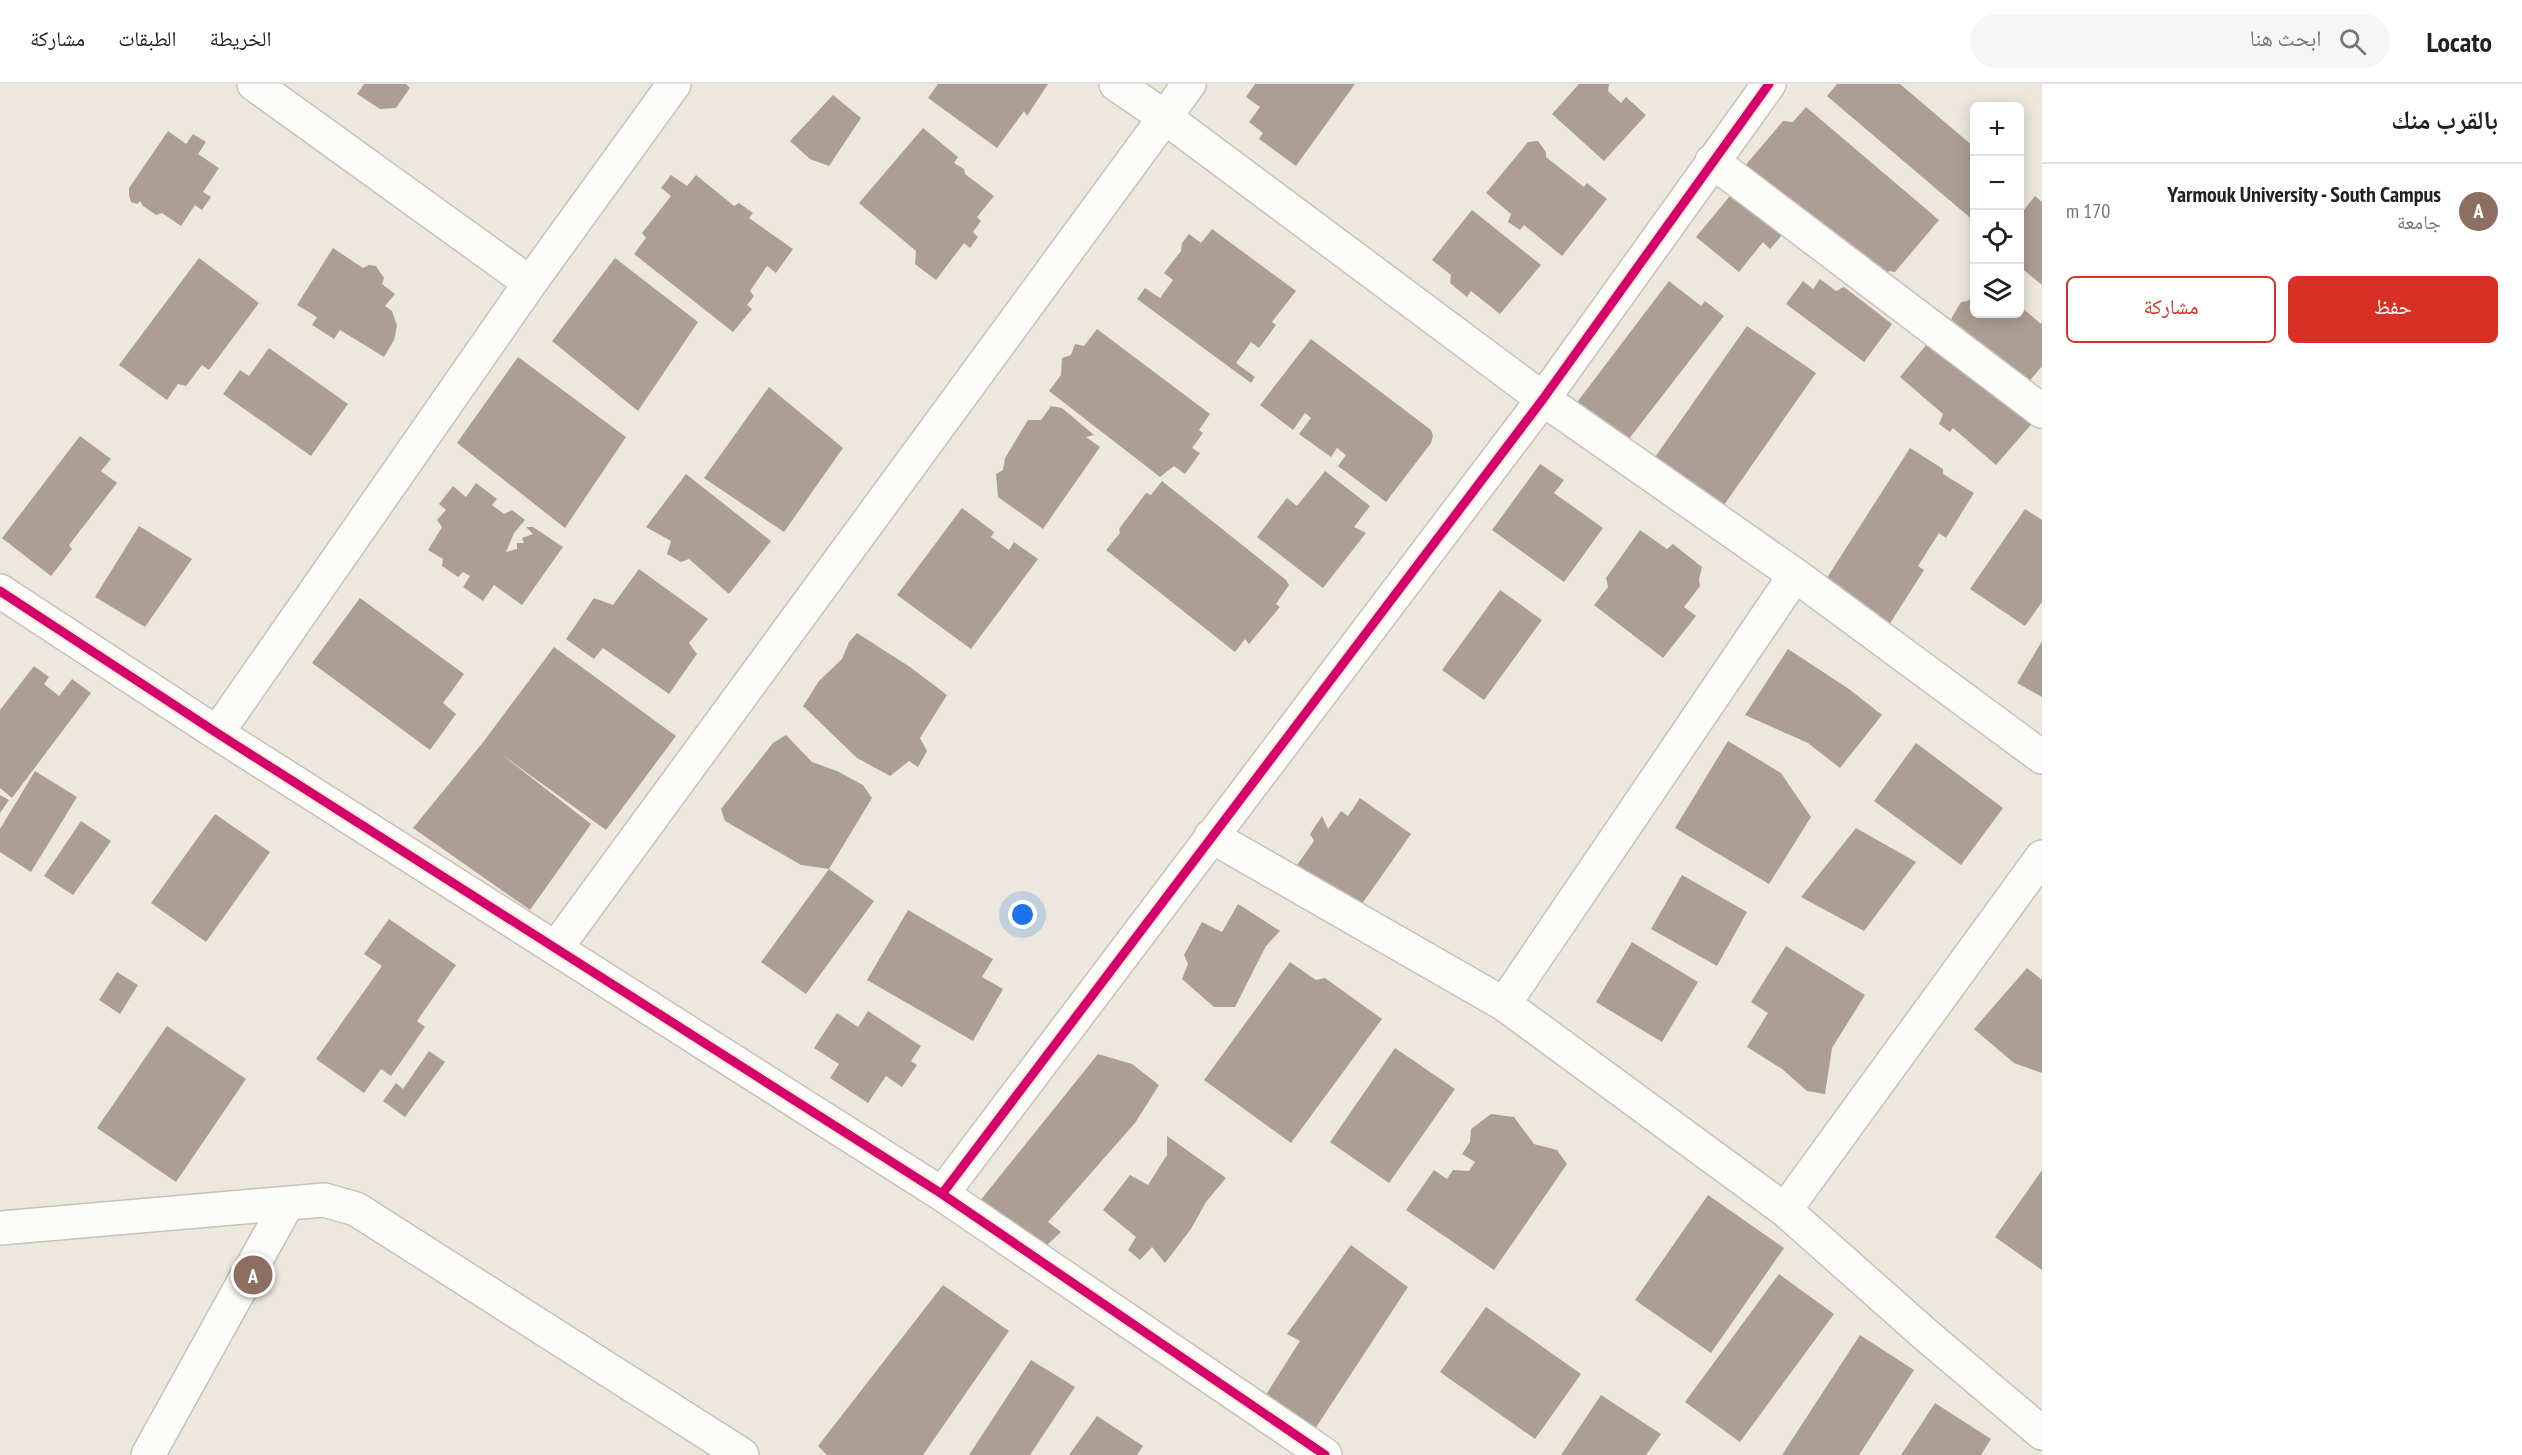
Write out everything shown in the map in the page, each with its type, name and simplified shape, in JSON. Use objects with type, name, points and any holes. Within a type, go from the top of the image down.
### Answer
[{"type":"street","points":[[254,84],[530,283]]},
{"type":"street","points":[[217,733],[530,283],[674,84]]},
{"type":"street","points":[[1116,84],[1166,118],[1543,399],[1795,575],[2042,758]]},
{"type":"street","points":[[556,948],[1189,84]]},
{"type":"street","points":[[942,1194],[1543,399],[1712,160],[1769,84]]},
{"type":"street","points":[[1712,160],[2042,411]]},
{"type":"street","points":[[1504,1004],[1795,575]]},
{"type":"street","points":[[0,591],[217,733],[942,1194],[1325,1455]]},
{"type":"street","points":[[1211,836],[1504,1004],[1785,1210],[1926,1335],[2042,1433]]},
{"type":"street","points":[[1785,1210],[2042,856]]},
{"type":"street","points":[[0,1228],[324,1200],[356,1209],[742,1455]]},
{"type":"street","points":[[148,1455],[287,1204]]},
{"type":"street","points":[[2037,1455],[2042,1447]]},
{"type":"building","points":[[364,84],[406,84],[410,88],[396,108],[380,109],[357,94]]},
{"type":"building","points":[[938,84],[1048,84],[1027,116],[1024,111],[997,148],[928,98]]},
{"type":"building","points":[[1255,84],[1355,84],[1296,166],[1259,139],[1263,133],[1249,122],[1260,107],[1246,97]]},
{"type":"building","points":[[1579,84],[1609,84],[1608,91],[1621,103],[1626,97],[1646,115],[1604,161],[1552,114]]},
{"type":"building","points":[[1837,84],[1900,84],[1970,144],[1970,218],[1827,96]]},
{"type":"building","points":[[833,95],[861,118],[829,166],[810,159],[790,141]]},
{"type":"building","points":[[1806,107],[1939,220],[1895,272],[1889,271],[1880,280],[1744,167],[1783,121],[1793,122]]},
{"type":"building","points":[[923,128],[958,157],[954,163],[964,169],[965,174],[994,196],[977,217],[981,221],[973,232],[978,237],[970,248],[964,243],[936,280],[915,264],[916,251],[859,203]]},
{"type":"building","points":[[168,131],[186,144],[193,134],[206,142],[198,154],[219,168],[203,192],[211,197],[202,210],[195,205],[181,226],[162,213],[156,215],[140,201],[137,204],[131,202],[129,195],[129,188]]},
{"type":"building","points":[[1538,141],[1546,152],[1546,157],[1584,187],[1587,183],[1607,199],[1562,256],[1524,225],[1520,230],[1508,222],[1511,214],[1486,193],[1528,142]]},
{"type":"building","points":[[671,175],[687,186],[696,175],[734,206],[739,203],[753,213],[749,218],[793,249],[776,273],[767,266],[750,291],[754,296],[747,305],[752,309],[733,332],[634,254],[646,238],[642,233],[671,196],[661,188]]},
{"type":"building","points":[[1734,191],[1784,233],[1770,249],[1763,242],[1739,272],[1696,237]]},
{"type":"building","points":[[2035,196],[2042,202],[2042,285],[2024,270],[2024,210]]},
{"type":"building","points":[[1472,210],[1541,265],[1500,314],[1471,291],[1467,297],[1450,283],[1451,275],[1432,260]]},
{"type":"building","points":[[1212,229],[1296,291],[1272,322],[1276,325],[1259,348],[1251,342],[1236,363],[1255,377],[1251,383],[1137,299],[1145,288],[1160,298],[1173,280],[1164,273],[1181,251],[1182,243],[1189,234],[1201,243]]},
{"type":"building","points":[[333,248],[363,268],[369,265],[376,266],[384,278],[382,284],[395,294],[385,306],[392,311],[397,326],[394,340],[384,357],[340,330],[334,339],[312,325],[317,317],[297,305]]},
{"type":"building","points":[[199,258],[259,303],[209,370],[202,365],[186,386],[178,384],[167,400],[119,365]]},
{"type":"building","points":[[615,258],[698,322],[638,411],[552,341]]},
{"type":"building","points":[[1820,279],[1836,291],[1844,287],[1892,324],[1864,362],[1786,304],[1803,281],[1813,289]]},
{"type":"building","points":[[1669,281],[1701,306],[1705,301],[1724,316],[1625,444],[1582,412],[1578,401]]},
{"type":"building","points":[[1970,299],[1970,318],[2024,318],[2024,309],[2041,324],[2042,322],[2042,366],[2027,384],[1951,319],[1961,302]]},
{"type":"building","points":[[1747,326],[1816,373],[1722,508],[1653,460]]},
{"type":"building","points":[[1097,329],[1210,414],[1199,430],[1203,433],[1192,448],[1200,453],[1185,474],[1174,466],[1160,477],[1049,391],[1061,375],[1062,358],[1071,355],[1075,344],[1084,346]]},
{"type":"building","points":[[1935,334],[2036,419],[1996,465],[1953,428],[1950,432],[1939,424],[1943,414],[1900,377]]},
{"type":"building","points":[[1311,339],[1431,430],[1433,436],[1431,443],[1386,502],[1338,466],[1346,455],[1337,448],[1331,457],[1299,434],[1311,418],[1305,413],[1293,430],[1260,405]]},
{"type":"building","points":[[269,348],[348,404],[311,456],[223,394],[240,370],[249,376]]},
{"type":"building","points":[[518,357],[626,437],[565,528],[457,443]]},
{"type":"building","points":[[769,387],[843,448],[784,532],[704,478]]},
{"type":"building","points":[[1051,406],[1062,408],[1094,435],[1086,437],[1100,447],[1043,529],[998,497],[996,474],[1003,470],[1005,458],[1028,420],[1041,420]]},
{"type":"building","points":[[80,436],[111,459],[101,471],[117,483],[69,545],[72,549],[51,576],[2,538]]},
{"type":"building","points":[[1910,448],[1943,469],[1943,474],[1974,493],[1946,538],[1939,533],[1918,566],[1924,570],[1889,625],[1823,584]]},
{"type":"building","points":[[1540,464],[1564,480],[1554,493],[1603,528],[1564,582],[1492,530]]},
{"type":"building","points":[[1325,471],[1370,506],[1354,527],[1366,533],[1323,588],[1257,537],[1287,498],[1297,506]]},
{"type":"building","points":[[686,474],[771,541],[729,594],[689,559],[681,562],[667,554],[671,541],[646,527]]},
{"type":"building","points":[[1162,481],[1286,580],[1289,585],[1276,604],[1280,607],[1249,644],[1245,639],[1235,652],[1106,550],[1146,493],[1151,495]]},
{"type":"building","points":[[476,483],[497,499],[492,505],[504,514],[512,510],[525,520],[514,533],[506,552],[517,549],[517,543],[524,543],[522,538],[533,534],[526,527],[533,527],[563,547],[522,605],[494,585],[483,601],[463,587],[470,576],[463,572],[458,577],[442,566],[443,559],[428,550],[442,527],[437,520],[446,510],[439,504],[453,486],[466,497]]},
{"type":"building","points":[[962,508],[994,532],[991,537],[1009,550],[1014,542],[1038,559],[971,649],[897,595]]},
{"type":"building","points":[[2025,509],[2042,520],[2042,602],[2025,626],[1970,589]]},
{"type":"building","points":[[139,526],[192,559],[145,627],[95,597]]},
{"type":"building","points":[[1640,530],[1667,549],[1673,544],[1702,567],[1700,586],[1684,607],[1696,616],[1663,658],[1594,605],[1608,587],[1606,578]]},
{"type":"building","points":[[639,569],[708,619],[689,643],[697,654],[669,694],[603,648],[594,659],[566,639],[594,598],[613,605]]},
{"type":"building","points":[[1500,590],[1542,620],[1484,700],[1442,670]]},
{"type":"building","points":[[360,598],[464,674],[443,703],[456,714],[430,750],[312,663]]},
{"type":"building","points":[[857,633],[910,667],[947,695],[920,738],[927,751],[918,767],[909,761],[890,776],[857,758],[803,706],[819,681],[842,659],[849,642]]},
{"type":"building","points":[[2042,641],[2042,697],[2017,683]]},
{"type":"building","points":[[554,647],[676,736],[606,830],[501,754],[591,824],[530,910],[413,828],[484,741]]},
{"type":"building","points":[[1788,649],[1849,689],[1882,715],[1840,768],[1808,743],[1745,715]]},
{"type":"building","points":[[34,666],[49,677],[44,684],[59,696],[72,679],[91,693],[12,798],[0,788],[0,710]]},
{"type":"building","points":[[786,735],[812,762],[837,771],[863,785],[872,798],[829,869],[801,865],[725,821],[721,809],[773,743]]},
{"type":"building","points":[[1728,741],[1781,773],[1811,817],[1769,884],[1675,828]]},
{"type":"building","points":[[1916,743],[2003,808],[1961,865],[1874,801]]},
{"type":"building","points":[[35,771],[77,797],[31,872],[0,852],[0,829]]},
{"type":"building","points":[[0,795],[9,800],[0,813]]},
{"type":"building","points":[[1360,798],[1411,834],[1357,911],[1297,865],[1314,841],[1310,834],[1322,816],[1328,829],[1341,811],[1348,816]]},
{"type":"building","points":[[215,814],[270,852],[206,942],[151,903]]},
{"type":"building","points":[[81,821],[111,841],[73,895],[44,876]]},
{"type":"building","points":[[1856,828],[1916,862],[1864,931],[1801,897]]},
{"type":"building","points":[[829,869],[874,901],[806,994],[761,962]]},
{"type":"building","points":[[1682,875],[1747,912],[1717,966],[1651,929]]},
{"type":"building","points":[[1238,904],[1280,931],[1266,946],[1235,1007],[1214,1007],[1182,979],[1188,964],[1184,955],[1202,922],[1222,932]]},
{"type":"building","points":[[908,910],[993,959],[982,977],[1003,989],[973,1041],[867,980]]},
{"type":"building","points":[[389,919],[456,965],[417,1021],[425,1027],[391,1076],[381,1069],[364,1093],[316,1059],[382,966],[364,954]]},
{"type":"building","points":[[1632,942],[1698,982],[1662,1042],[1596,1002]]},
{"type":"building","points":[[1786,946],[1865,995],[1832,1048],[1825,1094],[1807,1091],[1782,1069],[1747,1047],[1768,1013],[1751,1002]]},
{"type":"building","points":[[1290,962],[1316,980],[1325,978],[1382,1019],[1291,1143],[1204,1080]]},
{"type":"building","points":[[2027,968],[2042,980],[2042,1073],[2014,1063],[1974,1029]]},
{"type":"building","points":[[117,972],[138,985],[120,1014],[99,1000]]},
{"type":"building","points":[[868,1011],[921,1046],[911,1061],[917,1065],[902,1087],[886,1076],[868,1103],[830,1078],[839,1064],[814,1048],[837,1013],[858,1027]]},
{"type":"building","points":[[167,1026],[246,1079],[176,1182],[97,1128]]},
{"type":"building","points":[[1395,1048],[1455,1089],[1389,1183],[1330,1142]]},
{"type":"building","points":[[429,1051],[445,1062],[405,1117],[383,1101],[396,1083],[403,1089]]},
{"type":"building","points":[[1098,1054],[1132,1064],[1159,1085],[1135,1123],[1048,1222],[1061,1232],[1034,1257],[979,1202]]},
{"type":"building","points":[[1491,1114],[1514,1117],[1534,1144],[1557,1150],[1567,1164],[1494,1270],[1406,1210],[1434,1170],[1447,1179],[1453,1170],[1469,1171],[1475,1162],[1462,1154],[1470,1142],[1471,1129]]},
{"type":"building","points":[[1167,1136],[1226,1178],[1206,1202],[1191,1229],[1165,1263],[1152,1247],[1140,1260],[1128,1250],[1136,1237],[1103,1210],[1130,1175],[1148,1185],[1167,1155]]},
{"type":"building","points":[[2042,1170],[2042,1270],[1995,1237]]},
{"type":"building","points":[[1708,1195],[1784,1248],[1711,1353],[1635,1300]]},
{"type":"building","points":[[1351,1245],[1408,1287],[1311,1435],[1262,1401],[1300,1341],[1287,1334]]},
{"type":"building","points":[[1779,1274],[1834,1314],[1740,1442],[1685,1402]]},
{"type":"building","points":[[943,1285],[1009,1331],[923,1455],[827,1455],[818,1446]]},
{"type":"building","points":[[1486,1307],[1581,1374],[1535,1439],[1440,1372]]},
{"type":"building","points":[[1860,1335],[1914,1370],[1859,1455],[1782,1455]]},
{"type":"building","points":[[1031,1360],[1075,1387],[1030,1455],[969,1455]]},
{"type":"building","points":[[1601,1395],[1661,1434],[1646,1455],[1561,1455]]},
{"type":"building","points":[[1935,1403],[1991,1439],[1981,1455],[1901,1455]]},
{"type":"building","points":[[1097,1416],[1143,1446],[1137,1455],[1069,1455]]},
{"type":"cycle path","points":[[942,1194],[1543,399],[1769,84]]},
{"type":"cycle path","points":[[0,591],[217,733],[942,1194],[1325,1455]]},
{"type":"place","name":"Yarmouk University - South Campus","points":[[253,1275]]}]
